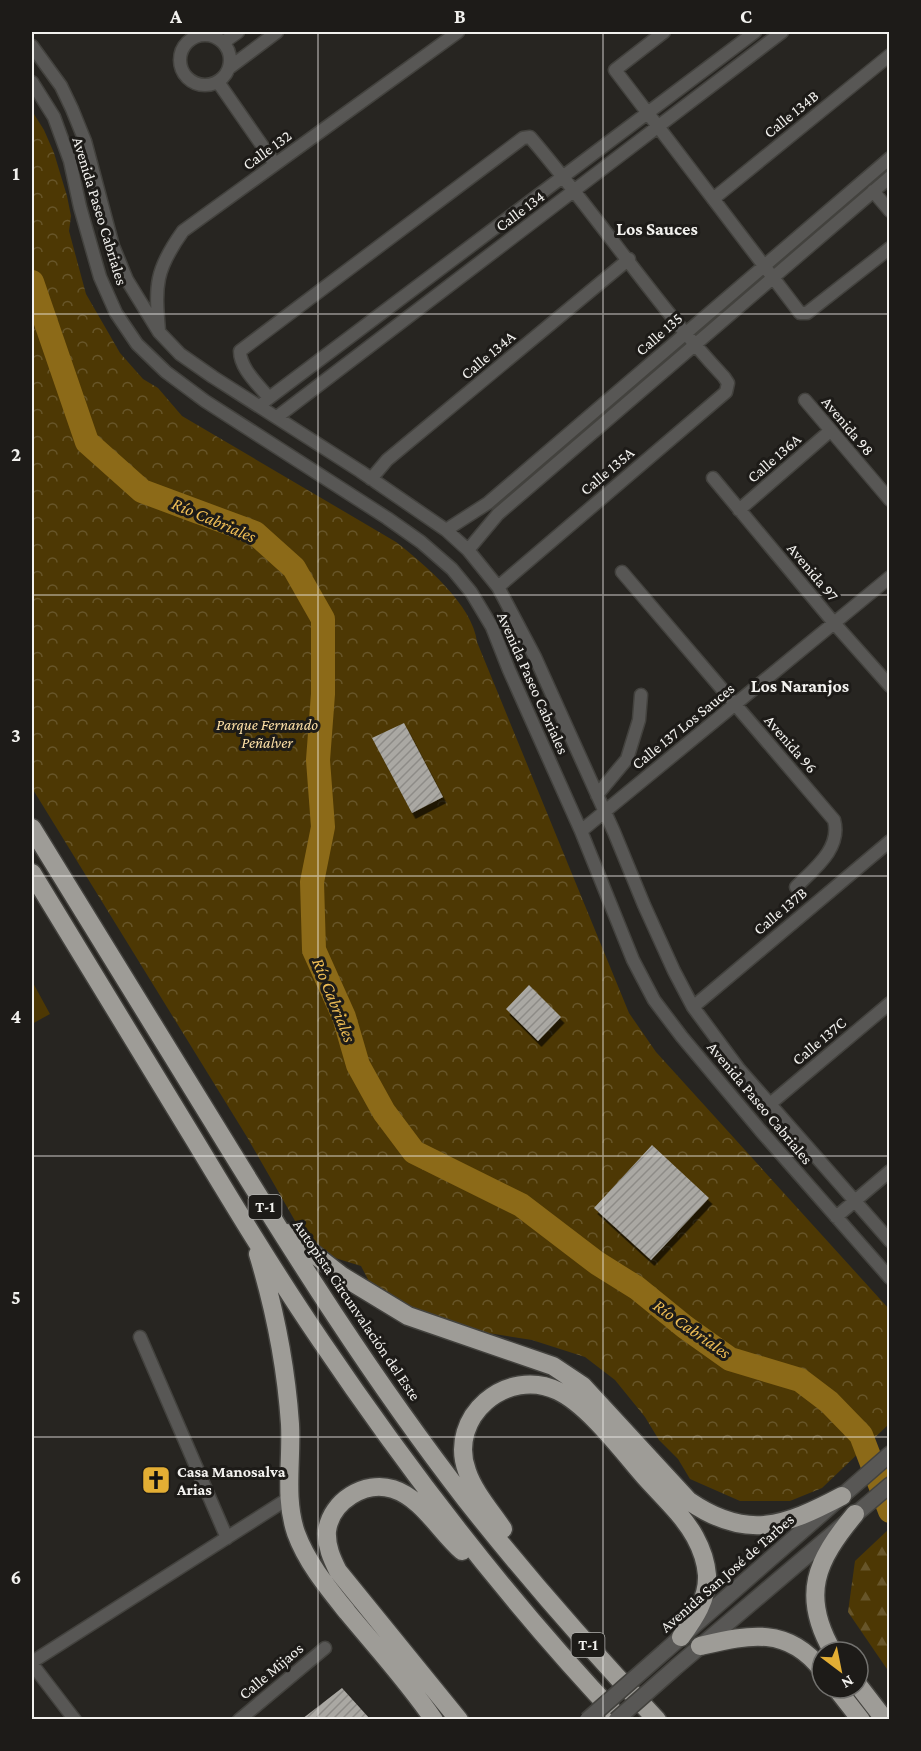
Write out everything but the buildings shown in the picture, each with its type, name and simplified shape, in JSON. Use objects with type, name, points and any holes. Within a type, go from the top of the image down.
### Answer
[{"type":"highway","name":"Autopista Circunvalación del Este","points":[[32,828],[276,1224],[342,1327],[407,1420],[522,1569],[608,1668],[657,1719]]},
{"type":"highway","name":"T-1","points":[[32,873],[251,1233],[320,1340],[387,1434],[502,1586],[589,1686],[621,1719]]},
{"type":"highway","points":[[276,1224],[342,1276],[408,1316],[553,1365],[583,1386],[689,1501],[710,1515],[736,1523],[764,1525],[788,1521],[842,1496]]},
{"type":"highway","points":[[251,1233],[267,1283],[282,1357],[290,1427],[289,1498],[296,1532],[307,1558],[326,1584],[434,1719]]},
{"type":"highway","points":[[522,1569],[504,1531],[466,1471],[463,1446],[469,1423],[479,1407],[495,1393],[516,1385],[538,1384],[559,1391],[594,1420],[694,1535],[703,1554],[707,1576],[706,1588],[697,1616],[681,1637]]},
{"type":"highway","points":[[459,1719],[338,1571],[329,1551],[327,1531],[332,1515],[343,1500],[358,1491],[375,1487],[394,1489],[411,1499],[458,1547],[502,1586]]},
{"type":"highway","points":[[826,1640],[816,1614],[814,1593],[819,1571],[839,1533],[855,1514]]},
{"type":"highway","points":[[699,1646],[752,1635],[776,1638],[798,1647],[810,1656]]},
{"type":"highway","points":[[846,1700],[861,1719]]},
{"type":"highway","points":[[870,1700],[885,1719]]},
{"type":"street","points":[[179,32],[186,42]]},
{"type":"street","points":[[224,42],[238,32]]},
{"type":"street","points":[[229,68],[230,54],[224,42],[209,34],[193,37],[186,42],[180,57],[183,73],[196,83],[204,85],[218,82],[229,68],[277,32]]},
{"type":"street","name":"Calle 132","points":[[159,332],[157,281],[171,246],[183,231],[458,32]]},
{"type":"street","points":[[664,32],[615,70],[800,313],[807,313],[890,248]]},
{"type":"street","name":"Calle 134","points":[[258,406],[755,32]]},
{"type":"street","name":"Calle 134","points":[[277,417],[782,32]]},
{"type":"street","name":"Avenida Paseo Cabriales","points":[[32,46],[61,86],[72,109],[85,141],[113,246],[127,280],[159,332],[180,354],[446,530],[468,550],[498,587],[535,657],[648,914],[693,1007],[740,1069],[890,1241]]},
{"type":"street","name":"Calle 134B","points":[[713,199],[890,55]]},
{"type":"street","name":"Avenida Paseo Cabriales","points":[[32,82],[54,117],[70,161],[100,278],[116,313],[137,344],[166,372],[197,395],[421,542],[452,569],[471,592],[492,627],[581,831],[633,960],[654,1000],[682,1036],[890,1278]]},
{"type":"street","points":[[218,82],[275,164]]},
{"type":"street","points":[[269,398],[248,371],[240,358],[240,351],[523,138],[530,137],[564,176],[694,345]]},
{"type":"street","name":"Calle 135","points":[[446,530],[488,503],[890,158]]},
{"type":"street","name":"Calle 135","points":[[468,550],[498,514],[772,276],[890,177]]},
{"type":"street","points":[[873,191],[890,211]]},
{"type":"street","name":"Calle 134A","points":[[371,479],[387,460],[628,259]]},
{"type":"street","name":"Calle 135A","points":[[498,587],[726,392],[728,383],[724,376],[694,345]]},
{"type":"street","name":"Avenida 98","points":[[805,400],[890,500]]},
{"type":"street","name":"Calle 136A","points":[[739,510],[830,431]]},
{"type":"street","name":"Avenida 97","points":[[713,478],[834,623],[890,686]]},
{"type":"street","name":"Avenida 96","points":[[622,572],[834,820],[837,831],[835,843],[796,887]]},
{"type":"street","name":"Calle 137 Los Sauces","points":[[581,831],[890,577]]},
{"type":"street","points":[[597,795],[627,759],[639,720],[642,695]]},
{"type":"street","name":"Calle 137B","points":[[693,1007],[890,841]]},
{"type":"street","name":"Calle 137C","points":[[770,1104],[890,1003]]},
{"type":"street","points":[[836,1217],[890,1171]]},
{"type":"street","points":[[140,1338],[227,1538]]},
{"type":"street","name":"Avenida San José de Tarbes","points":[[587,1719],[890,1454]]},
{"type":"street","points":[[616,1719],[890,1485]]},
{"type":"street","points":[[73,1719],[32,1663],[289,1498]]},
{"type":"street","name":"Calle Mijaos","points":[[239,1719],[324,1648]]},
{"type":"green space","name":"Parque Fernando Peñalver","points":[[32,111],[44,130],[54,153],[67,196],[71,216],[69,231],[86,294],[120,353],[143,379],[158,388],[182,416],[396,542],[446,586],[467,614],[474,628],[477,642],[629,1013],[656,1052],[889,1309],[889,1424],[822,1488],[790,1501],[740,1501],[690,1479],[678,1459],[659,1440],[645,1417],[615,1380],[585,1357],[532,1340],[469,1330],[409,1307],[373,1289],[361,1266],[319,1253],[302,1233],[247,1137],[32,788]]},
{"type":"green space","points":[[32,981],[50,1014],[32,1024]]},
{"type":"green space","points":[[889,1529],[889,1672],[870,1644],[870,1640],[867,1640],[848,1612],[855,1561]]},
{"type":"waterway","name":"Río Cabriales","points":[[32,282],[87,442],[142,491],[255,533],[294,568],[323,619],[323,694],[318,760],[323,827],[312,882],[314,950],[344,1017],[358,1065],[384,1112],[414,1152],[521,1205],[597,1263],[637,1288],[685,1327],[730,1359],[800,1380],[829,1402],[861,1435],[890,1511]]},
{"type":"place","name":"Casa Manosalva Arias","points":[[156,1480]]},
{"type":"district","name":"Los Sauces","points":[[657,229]]},
{"type":"district","name":"Los Naranjos","points":[[800,686]]}]
